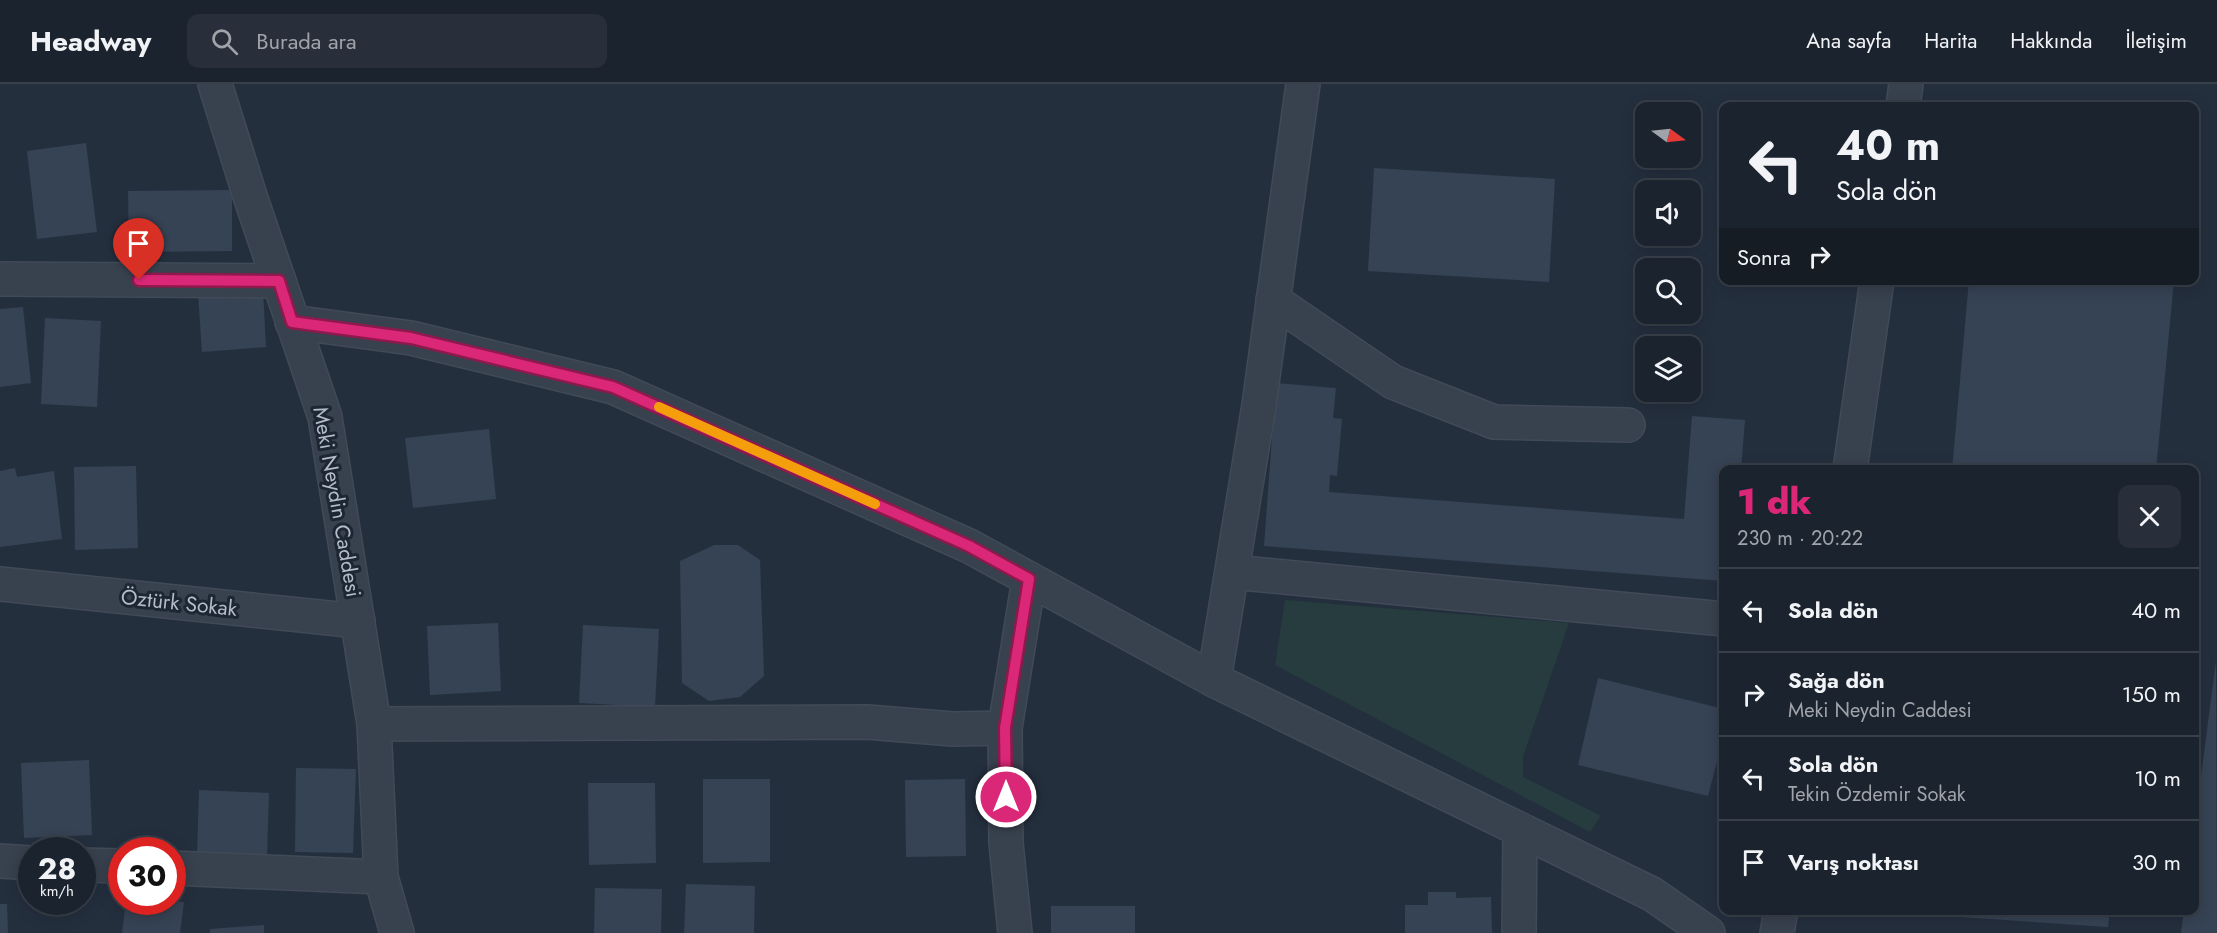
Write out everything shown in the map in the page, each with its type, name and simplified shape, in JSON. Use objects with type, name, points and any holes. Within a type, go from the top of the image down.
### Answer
[{"type":"street","name":"Meki Neydin Caddesi","points":[[215,84],[325,417],[374,724],[381,877],[397,933]]},
{"type":"street","points":[[1214,680],[1259,405],[1303,84]]},
{"type":"street","points":[[1904,102],[1906,84]]},
{"type":"street","points":[[0,279],[279,281]]},
{"type":"street","points":[[1851,465],[1876,285]]},
{"type":"street","points":[[1273,300],[1393,382],[1494,422],[1628,424]]},
{"type":"street","points":[[292,322],[411,338],[613,387],[969,546],[1214,680],[1652,894],[1708,933]]},
{"type":"street","points":[[1232,572],[1719,619]]},
{"type":"street","points":[[1015,933],[1006,843],[1005,728],[1029,579]]},
{"type":"street","name":"Öztürk Sokak","points":[[0,584],[358,621]]},
{"type":"street","points":[[374,724],[867,722],[953,729],[1005,728]]},
{"type":"street","points":[[1519,933],[1520,830]]},
{"type":"street","points":[[0,861],[18,862]]},
{"type":"street","points":[[186,869],[381,877]]},
{"type":"street","points":[[1778,933],[1780,915]]},
{"type":"green space","points":[[1285,600],[1569,623],[1523,757],[1523,777],[1601,816],[1590,832],[1275,665]]},
{"type":"building","points":[[86,143],[97,232],[37,239],[27,151]]},
{"type":"building","points":[[1374,168],[1555,179],[1549,282],[1368,271]]},
{"type":"building","points":[[232,190],[232,251],[129,252],[128,191]]},
{"type":"building","points":[[1969,285],[2174,285],[2156,465],[1952,465]]},
{"type":"building","points":[[263,290],[266,347],[202,352],[198,294]]},
{"type":"building","points":[[23,307],[31,383],[0,387],[0,309]]},
{"type":"building","points":[[45,318],[101,321],[97,407],[41,404]]},
{"type":"building","points":[[1276,383],[1336,388],[1333,418],[1342,419],[1337,476],[1330,475],[1329,492],[1684,519],[1692,416],[1745,420],[1741,465],[1719,465],[1719,581],[1264,546]]},
{"type":"building","points":[[489,429],[496,499],[413,508],[405,438]]},
{"type":"building","points":[[136,466],[138,548],[75,550],[74,467]]},
{"type":"building","points":[[15,468],[17,477],[54,471],[62,539],[0,547],[0,471]]},
{"type":"building","points":[[714,545],[738,545],[760,560],[764,676],[740,697],[709,701],[682,683],[680,561]]},
{"type":"building","points":[[498,623],[501,691],[430,695],[427,626]]},
{"type":"building","points":[[583,625],[659,629],[655,707],[579,703]]},
{"type":"building","points":[[2216,661],[2217,933],[2181,933],[2183,915],[2199,915],[2199,791]]},
{"type":"building","points":[[1598,678],[1719,708],[1719,754],[1708,796],[1578,765]]},
{"type":"building","points":[[89,760],[92,835],[24,837],[21,763]]},
{"type":"building","points":[[296,768],[356,769],[353,853],[295,852]]},
{"type":"building","points":[[703,779],[770,779],[770,862],[703,863]]},
{"type":"building","points":[[965,779],[966,856],[906,857],[905,780]]},
{"type":"building","points":[[588,783],[655,783],[656,863],[589,865]]},
{"type":"building","points":[[199,790],[269,793],[267,856],[197,854]]},
{"type":"building","points":[[686,884],[755,886],[754,933],[684,933]]},
{"type":"building","points":[[595,888],[662,889],[661,933],[594,933]]},
{"type":"building","points":[[1428,892],[1456,892],[1456,898],[1491,897],[1492,933],[1405,933],[1405,905],[1428,905]]},
{"type":"building","points":[[0,904],[7,904],[8,933],[0,933]]},
{"type":"building","points":[[1051,906],[1135,906],[1135,933],[1051,933]]},
{"type":"building","points":[[124,915],[182,915],[180,933],[122,933]]},
{"type":"building","points":[[1930,915],[2109,915],[2108,927]]},
{"type":"building","points":[[264,925],[264,933],[210,933],[210,929]]},
{"type":"slow traffic","points":[[659,407],[875,504]]},
{"type":"route","points":[[139,280],[279,281],[292,322],[411,338],[613,387],[969,546],[1029,579],[1005,728],[1006,797]]}]
